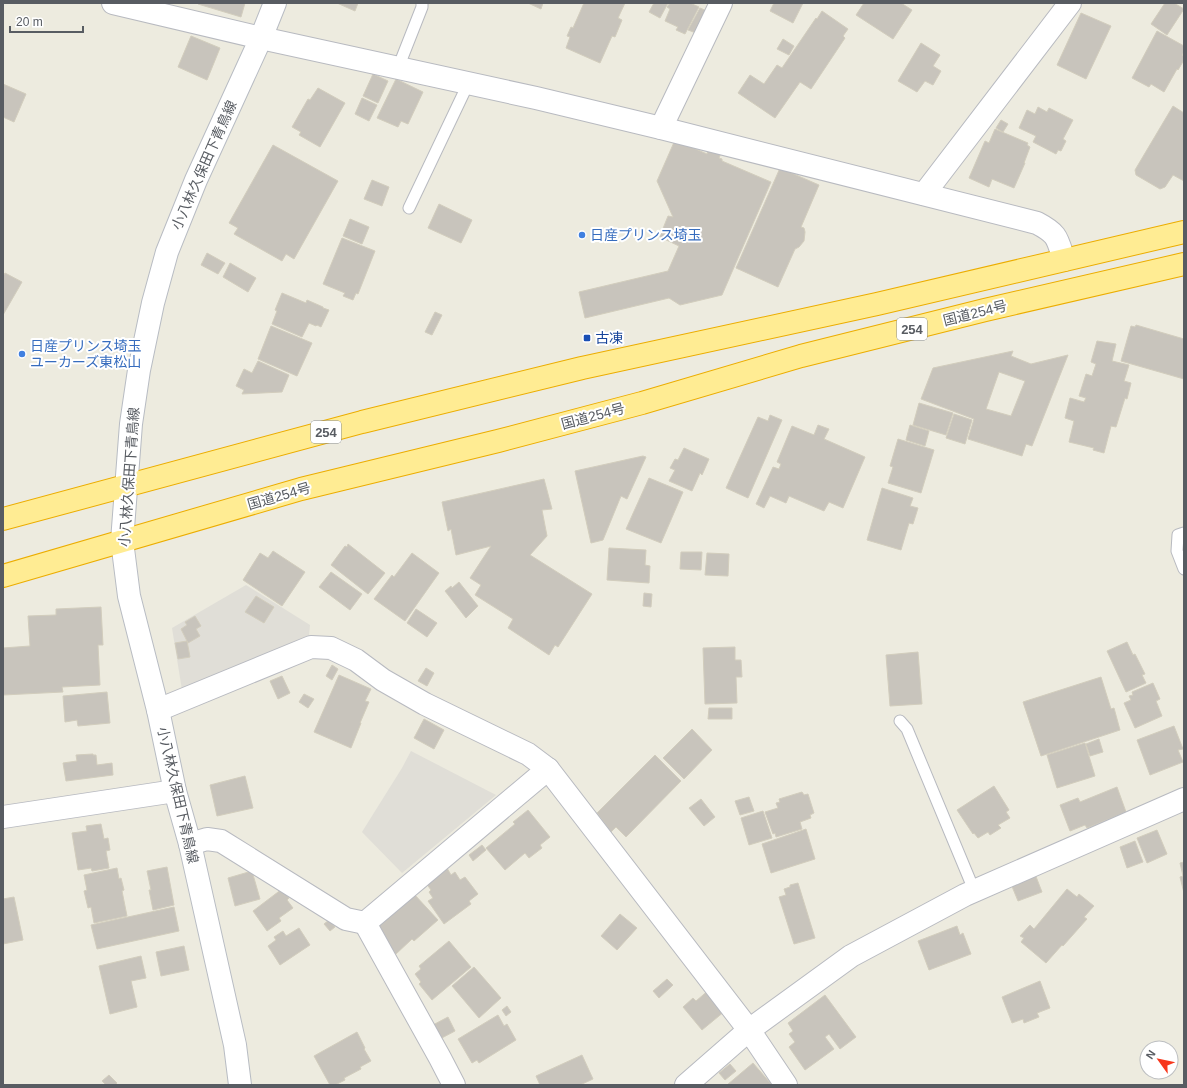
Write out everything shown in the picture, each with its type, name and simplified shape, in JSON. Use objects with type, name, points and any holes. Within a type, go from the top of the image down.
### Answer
[{"type":"highway","name":"254","points":[[3,519],[362,422],[562,373],[877,304],[1184,232]]},
{"type":"highway","name":"国道254号","points":[[3,576],[300,489],[498,441],[642,403],[801,356],[993,308],[1184,264]]},
{"type":"street","points":[[113,3],[261,38],[536,98],[924,194],[1036,224],[1050,230],[1057,237],[1064,260]]},
{"type":"street","name":"小八林久保田下青鳥線","points":[[240,1085],[235,1045],[190,844],[175,791],[158,710],[129,596],[122,541],[125,486],[131,424],[139,370],[153,303],[167,252],[196,180],[261,38],[275,3]]},
{"type":"street","points":[[661,128],[722,3]]},
{"type":"street","points":[[924,194],[1070,3]]},
{"type":"street","points":[[158,710],[312,647],[331,648],[356,660],[383,680],[425,704],[528,754],[548,769],[749,1030],[786,1085]]},
{"type":"street","points":[[365,923],[548,769]]},
{"type":"street","points":[[3,817],[175,791]]},
{"type":"street","points":[[686,1085],[749,1030],[851,956],[974,890],[1184,799]]},
{"type":"street","points":[[190,844],[207,839],[222,841],[346,919],[365,923],[454,1085]]},
{"type":"lane","points":[[398,68],[422,8],[422,3]]},
{"type":"lane","points":[[409,208],[468,84]]},
{"type":"lane","points":[[1184,533],[1178,535],[1177,551],[1184,569]]},
{"type":"lane","points":[[900,722],[907,729],[974,890]]},
{"type":"shaded area","points":[[246,585],[310,625],[309,635],[182,690],[172,628]]},
{"type":"shaded area","points":[[411,751],[496,795],[402,873],[362,832]]},
{"type":"building","points":[[198,3],[245,3],[241,17]]},
{"type":"building","points":[[337,3],[358,3],[355,11]]},
{"type":"building","points":[[528,3],[543,3],[541,9]]},
{"type":"building","points":[[584,3],[625,3],[618,18],[622,20],[615,37],[612,36],[600,63],[566,48],[570,37],[567,36],[571,27],[573,28]]},
{"type":"building","points":[[654,3],[668,3],[660,18],[649,12]]},
{"type":"building","points":[[670,3],[690,3],[699,7],[685,34],[676,30],[678,27],[665,21],[670,9],[667,7]]},
{"type":"building","points":[[774,3],[803,3],[793,23],[770,11]]},
{"type":"building","points":[[864,3],[901,3],[912,10],[893,39],[856,15]]},
{"type":"building","points":[[1165,3],[1174,3],[1184,9],[1167,35],[1151,24]]},
{"type":"building","points":[[700,8],[707,11],[696,33],[688,30]]},
{"type":"building","points":[[822,11],[848,29],[843,36],[845,38],[811,89],[800,82],[775,118],[738,93],[750,75],[764,84],[777,65],[782,68]]},
{"type":"building","points":[[1081,13],[1111,26],[1086,79],[1057,65]]},
{"type":"building","points":[[1157,31],[1184,46],[1184,52],[1182,55],[1184,56],[1184,60],[1164,92],[1151,84],[1149,87],[1132,78]]},
{"type":"building","points":[[191,36],[220,48],[207,80],[178,67]]},
{"type":"building","points":[[783,39],[794,46],[789,55],[777,49]]},
{"type":"building","points":[[921,43],[940,55],[933,66],[941,71],[933,85],[925,81],[917,92],[898,81]]},
{"type":"building","points":[[373,74],[388,81],[378,103],[363,96]]},
{"type":"building","points":[[396,79],[423,92],[408,124],[401,121],[398,127],[377,118]]},
{"type":"building","points":[[3,84],[26,94],[14,122],[3,117]]},
{"type":"building","points":[[318,88],[345,103],[320,147],[299,135],[301,132],[292,127],[308,99],[310,100]]},
{"type":"building","points":[[362,98],[377,105],[369,121],[355,114]]},
{"type":"building","points":[[1173,106],[1184,113],[1184,181],[1173,175],[1165,187],[1160,189],[1136,175],[1135,170]]},
{"type":"building","points":[[1038,107],[1047,112],[1049,108],[1073,120],[1063,139],[1066,141],[1061,151],[1058,150],[1056,154],[1033,142],[1036,136],[1019,128],[1027,110],[1035,114]]},
{"type":"building","points":[[1001,120],[1008,124],[1003,132],[996,128]]},
{"type":"building","points":[[995,129],[1028,143],[1027,145],[1030,147],[1014,188],[992,179],[989,187],[969,178],[985,141],[989,143]]},
{"type":"building","points":[[675,140],[707,154],[709,147],[721,153],[719,158],[722,159],[722,161],[771,182],[722,295],[680,305],[669,298],[585,318],[579,292],[668,271],[679,246],[660,237],[668,216],[673,217],[657,181]]},
{"type":"building","points":[[273,145],[338,181],[294,259],[286,254],[282,261],[234,234],[238,228],[229,223]]},
{"type":"building","points":[[780,168],[819,185],[801,227],[804,228],[805,232],[804,241],[795,249],[778,287],[736,268]]},
{"type":"building","points":[[372,180],[389,187],[382,206],[364,199]]},
{"type":"building","points":[[439,204],[472,220],[461,243],[428,228]]},
{"type":"building","points":[[350,219],[369,227],[362,244],[343,236]]},
{"type":"building","points":[[342,238],[375,251],[358,294],[356,293],[353,300],[343,296],[345,293],[323,284]]},
{"type":"building","points":[[207,253],[225,263],[218,274],[201,265]]},
{"type":"building","points":[[230,263],[256,278],[248,292],[223,277]]},
{"type":"building","points":[[5,273],[22,282],[3,315],[3,276]]},
{"type":"building","points":[[282,293],[306,303],[307,300],[329,310],[321,327],[309,323],[302,337],[272,324],[277,311],[275,310]]},
{"type":"building","points":[[435,312],[442,315],[432,335],[425,332]]},
{"type":"building","points":[[1136,325],[1184,339],[1184,379],[1121,361],[1131,326],[1135,327]]},
{"type":"building","points":[[271,326],[312,343],[297,376],[258,359]]},
{"type":"building","points":[[1097,341],[1116,344],[1112,361],[1129,365],[1124,381],[1131,383],[1127,399],[1125,398],[1116,427],[1111,426],[1104,453],[1093,450],[1094,448],[1069,442],[1074,421],[1065,418],[1070,398],[1084,402],[1086,398],[1079,396],[1086,374],[1092,376],[1096,364],[1091,362]]},
{"type":"building","points":[[1013,351],[1011,356],[1031,364],[1068,355],[1032,446],[1026,444],[1022,456],[968,439],[974,419],[921,399],[933,368]],"holes":[[[999,372],[1025,381],[1011,416],[986,409]]]},
{"type":"building","points":[[258,361],[289,375],[282,392],[242,394],[244,390],[236,386],[244,369],[252,373]]},
{"type":"building","points":[[919,403],[953,413],[946,435],[913,425]]},
{"type":"building","points":[[954,414],[972,420],[965,444],[946,438]]},
{"type":"building","points":[[770,415],[782,420],[748,498],[726,488],[758,417],[768,421]]},
{"type":"building","points":[[818,425],[829,429],[824,439],[865,457],[843,508],[829,502],[824,511],[789,496],[786,503],[770,496],[764,508],[756,504],[773,467],[779,469],[781,464],[777,462],[792,426],[814,435]]},
{"type":"building","points":[[910,425],[929,431],[925,446],[906,440]]},
{"type":"building","points":[[898,439],[934,450],[921,493],[888,483],[893,467],[890,466]]},
{"type":"building","points":[[684,448],[709,459],[702,475],[700,473],[692,491],[669,481],[675,470],[670,468],[675,459],[678,460]]},
{"type":"building","points":[[643,456],[646,457],[627,499],[621,496],[603,540],[591,543],[575,471]]},
{"type":"building","points":[[649,478],[683,492],[661,543],[626,529]]},
{"type":"building","points":[[544,479],[552,509],[542,510],[547,536],[530,555],[592,594],[558,647],[555,645],[549,655],[508,628],[513,619],[475,595],[481,585],[470,578],[491,546],[456,555],[451,529],[448,531],[442,502]]},
{"type":"building","points":[[882,488],[913,498],[910,506],[918,508],[913,524],[909,523],[901,550],[867,540]]},
{"type":"building","points":[[348,544],[385,573],[368,594],[331,565]]},
{"type":"building","points":[[609,548],[646,550],[645,565],[650,566],[649,583],[607,580]]},
{"type":"building","points":[[273,551],[305,572],[282,606],[243,580],[260,553],[268,558]]},
{"type":"building","points":[[681,552],[702,552],[701,570],[680,569]]},
{"type":"building","points":[[412,553],[439,573],[405,621],[374,599],[392,575],[394,577]]},
{"type":"building","points":[[707,553],[729,554],[728,576],[705,575]]},
{"type":"building","points":[[331,572],[362,594],[350,610],[319,587]]},
{"type":"building","points":[[459,582],[478,606],[466,618],[445,591],[451,586],[452,588]]},
{"type":"building","points":[[644,593],[652,594],[651,607],[643,606]]},
{"type":"building","points":[[256,596],[274,607],[264,623],[245,612]]},
{"type":"building","points":[[101,607],[103,645],[98,645],[100,685],[62,687],[63,692],[3,695],[3,648],[30,646],[28,616],[56,615],[56,609]]},
{"type":"building","points":[[416,609],[437,623],[427,637],[407,623]]},
{"type":"building","points":[[195,616],[201,626],[196,629],[200,636],[188,643],[181,629],[187,625],[185,622]]},
{"type":"building","points":[[187,641],[190,657],[178,659],[175,643]]},
{"type":"building","points":[[1127,642],[1145,674],[1142,675],[1146,683],[1126,692],[1107,651]]},
{"type":"building","points":[[735,647],[735,660],[741,660],[742,677],[736,677],[737,703],[705,704],[703,648]]},
{"type":"building","points":[[918,652],[922,704],[890,706],[886,655]]},
{"type":"building","points":[[332,665],[338,669],[332,680],[326,676]]},
{"type":"building","points":[[426,668],[434,673],[427,686],[418,681]]},
{"type":"building","points":[[339,675],[371,689],[365,701],[369,702],[351,748],[314,732]]},
{"type":"building","points":[[282,676],[290,693],[278,699],[270,681]]},
{"type":"building","points":[[1101,677],[1111,709],[1114,708],[1120,730],[1041,756],[1023,702]]},
{"type":"building","points":[[1153,683],[1160,699],[1156,701],[1162,716],[1135,728],[1124,703],[1131,700],[1129,696],[1133,695],[1132,692]]},
{"type":"building","points":[[107,692],[110,723],[78,726],[77,720],[65,722],[63,696]]},
{"type":"building","points":[[304,694],[314,699],[308,708],[299,702]]},
{"type":"building","points":[[709,708],[732,708],[732,719],[708,719]]},
{"type":"building","points":[[424,719],[444,730],[434,749],[414,738]]},
{"type":"building","points":[[1174,726],[1183,749],[1178,750],[1183,762],[1150,775],[1137,740]]},
{"type":"building","points":[[692,729],[712,750],[684,779],[663,758]]},
{"type":"building","points":[[1099,739],[1103,752],[1090,756],[1086,744]]},
{"type":"building","points":[[1085,743],[1095,776],[1057,788],[1047,755]]},
{"type":"building","points":[[76,755],[96,755],[97,765],[112,763],[113,775],[66,781],[63,763],[77,761]]},
{"type":"building","points":[[655,755],[681,781],[626,837],[616,827],[611,832],[597,813]]},
{"type":"building","points":[[245,776],[253,808],[217,816],[210,785]]},
{"type":"building","points":[[994,786],[1009,810],[1006,812],[1010,818],[998,825],[1001,828],[990,835],[988,832],[978,838],[974,833],[973,834],[957,810]]},
{"type":"building","points":[[1117,787],[1126,812],[1087,828],[1085,825],[1070,831],[1060,805],[1078,798],[1080,802]]},
{"type":"building","points":[[802,792],[804,795],[808,794],[814,813],[810,815],[811,818],[800,822],[802,829],[776,837],[775,833],[773,834],[765,812],[778,808],[776,803],[780,802],[779,799]]},
{"type":"building","points":[[749,797],[754,811],[740,815],[735,801]]},
{"type":"building","points":[[701,799],[715,817],[704,826],[689,808]]},
{"type":"building","points":[[528,810],[550,837],[540,845],[542,848],[529,858],[525,853],[505,870],[486,848],[515,824],[513,822]]},
{"type":"building","points":[[763,811],[772,838],[749,845],[741,818]]},
{"type":"building","points":[[101,824],[104,839],[108,838],[110,850],[106,851],[109,868],[92,871],[91,868],[78,870],[72,833],[87,831],[86,826]]},
{"type":"building","points":[[806,829],[815,859],[771,873],[762,844]]},
{"type":"building","points":[[1157,830],[1167,854],[1147,863],[1137,838]]},
{"type":"building","points":[[1135,841],[1143,862],[1127,868],[1120,847]]},
{"type":"building","points":[[482,845],[486,850],[473,861],[469,855]]},
{"type":"building","points":[[1184,862],[1184,893],[1180,877],[1183,876],[1180,863]]},
{"type":"building","points":[[167,867],[174,905],[153,910],[147,871]]},
{"type":"building","points":[[117,868],[119,879],[121,878],[124,890],[122,891],[127,916],[94,923],[91,907],[88,908],[84,891],[87,890],[84,875]]},
{"type":"building","points":[[447,868],[451,875],[455,872],[460,880],[465,877],[478,894],[469,901],[471,904],[444,924],[428,901],[433,898],[429,892],[431,890],[426,883]]},
{"type":"building","points":[[252,871],[260,899],[235,906],[228,878]]},
{"type":"building","points":[[1035,874],[1042,892],[1018,901],[1011,884]]},
{"type":"building","points":[[798,883],[815,938],[794,944],[779,897],[786,895],[784,889],[790,887],[790,885]]},
{"type":"building","points":[[282,889],[289,898],[287,900],[293,908],[279,918],[281,921],[267,931],[253,911]]},
{"type":"building","points":[[1067,889],[1077,897],[1079,894],[1094,906],[1084,917],[1087,919],[1046,963],[1021,942],[1024,938],[1020,936],[1030,925],[1034,929]]},
{"type":"building","points":[[414,894],[438,920],[414,941],[412,939],[396,954],[381,938],[377,928]]},
{"type":"building","points":[[14,897],[23,940],[3,944],[3,899]]},
{"type":"building","points":[[174,907],[179,931],[97,949],[91,925]]},
{"type":"building","points":[[620,914],[637,928],[617,950],[601,936]]},
{"type":"building","points":[[329,920],[335,927],[330,931],[324,924]]},
{"type":"building","points":[[957,926],[960,935],[963,933],[971,954],[929,970],[918,941]]},
{"type":"building","points":[[299,928],[310,945],[280,965],[268,946],[276,940],[274,937],[283,931],[286,936]]},
{"type":"building","points":[[449,941],[471,967],[432,1000],[419,984],[421,982],[415,974],[421,969],[419,966]]},
{"type":"building","points":[[184,946],[189,970],[161,976],[156,952]]},
{"type":"building","points":[[141,956],[146,978],[131,981],[137,1007],[110,1014],[99,966]]},
{"type":"building","points":[[474,967],[501,998],[479,1018],[452,986]]},
{"type":"building","points":[[667,979],[673,985],[659,998],[653,991]]},
{"type":"building","points":[[1040,981],[1050,1008],[1037,1013],[1039,1017],[1024,1023],[1023,1019],[1012,1023],[1002,997]]},
{"type":"building","points":[[710,989],[725,1011],[702,1030],[683,1007],[693,998],[696,1001]]},
{"type":"building","points":[[825,995],[856,1037],[840,1049],[829,1034],[825,1037],[834,1049],[805,1070],[789,1047],[795,1042],[789,1034],[793,1031],[788,1023]]},
{"type":"building","points":[[507,1006],[511,1012],[506,1016],[502,1010]]},
{"type":"building","points":[[498,1015],[504,1026],[507,1024],[516,1040],[479,1063],[477,1060],[472,1063],[458,1039]]},
{"type":"building","points":[[448,1017],[455,1031],[438,1040],[431,1026]]},
{"type":"building","points":[[357,1032],[371,1061],[360,1067],[361,1069],[344,1078],[345,1080],[335,1085],[330,1085],[314,1056]]},
{"type":"building","points":[[582,1055],[593,1079],[580,1085],[540,1085],[536,1076]]},
{"type":"building","points":[[753,1063],[772,1085],[727,1085]]},
{"type":"building","points":[[730,1064],[736,1071],[725,1080],[719,1073]]},
{"type":"building","points":[[109,1075],[117,1083],[115,1085],[106,1085],[102,1081]]},
{"type":"place","name":"日産プリンス埼玉","points":[[582,235]]},
{"type":"place","name":"古凍","points":[[587,338]]},
{"type":"place","name":"日産プリンス埼玉 ユーカーズ東松山","points":[[22,354]]}]
